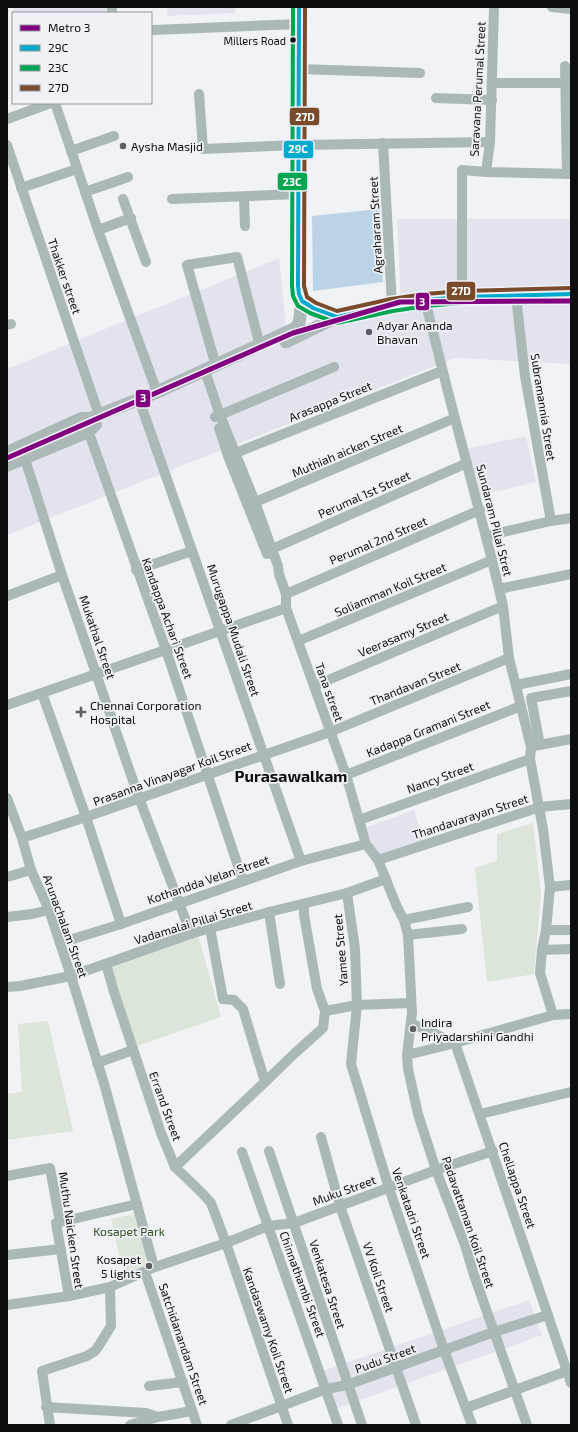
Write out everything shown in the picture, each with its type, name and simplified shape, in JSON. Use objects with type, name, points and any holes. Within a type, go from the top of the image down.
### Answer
[{"type":"main road","points":[[90,424],[142,408],[294,329],[299,324],[302,301],[298,286],[299,7]]},
{"type":"main road","points":[[7,459],[90,424],[157,392],[208,374],[337,317],[392,305],[425,300],[462,297],[571,294]]},
{"type":"main road","points":[[302,301],[337,317]]},
{"type":"street","name":"Saravana Perumal Street","points":[[486,172],[490,142],[494,7]]},
{"type":"street","points":[[552,7],[571,9]]},
{"type":"street","points":[[153,30],[299,24]]},
{"type":"street","points":[[462,297],[462,170],[569,174],[565,66]]},
{"type":"street","points":[[299,69],[420,73]]},
{"type":"street","points":[[492,83],[566,83]]},
{"type":"street","points":[[199,94],[202,149],[298,145],[490,142]]},
{"type":"street","points":[[436,98],[492,100]]},
{"type":"street","points":[[7,119],[48,104]]},
{"type":"street","points":[[55,104],[98,230],[157,392]]},
{"type":"street","points":[[71,151],[114,136]]},
{"type":"street","name":"Agraharam Street","points":[[384,143],[392,305]]},
{"type":"street","name":"Thakker street","points":[[7,145],[90,424]]},
{"type":"street","points":[[21,188],[77,168]]},
{"type":"street","points":[[85,192],[128,177]]},
{"type":"street","points":[[172,199],[298,194]]},
{"type":"street","points":[[244,196],[245,226]]},
{"type":"street","points":[[123,199],[146,262]]},
{"type":"street","points":[[98,230],[131,218]]},
{"type":"street","points":[[260,346],[237,257],[187,265],[208,374],[218,416],[252,504],[270,563],[279,574]]},
{"type":"street","name":"Subramannia Street","points":[[516,296],[525,376],[551,521]]},
{"type":"street","name":"Sundaram Pillai Stret","points":[[425,300],[442,371],[480,510],[499,588],[503,606],[509,658],[521,706],[536,746]]},
{"type":"street","points":[[218,416],[334,367]]},
{"type":"street","name":"Arasappa Street","points":[[232,454],[442,371]]},
{"type":"street","name":"Murugappa Mudali Street","points":[[142,408],[301,860]]},
{"type":"street","points":[[7,451],[81,417],[90,424],[7,467]]},
{"type":"street","name":"Muthiah aicken Street","points":[[252,504],[455,418]]},
{"type":"street","name":"Kandappa Achari Street","points":[[90,424],[136,570],[166,650],[243,881]]},
{"type":"street","name":"Mukathal Street","points":[[25,459],[62,576],[139,798],[191,934]]},
{"type":"street","name":"Perumal 1st Street","points":[[272,549],[467,463]]},
{"type":"street","name":"Tana street","points":[[252,504],[278,566],[279,574],[286,594],[286,608],[346,775],[366,844],[378,860],[404,920],[408,935],[410,1003],[412,1013],[411,1023]]},
{"type":"street","name":"Perumal 2nd Street","points":[[286,594],[480,510]]},
{"type":"street","points":[[486,536],[551,521],[571,518]]},
{"type":"street","points":[[136,570],[192,551]]},
{"type":"street","name":"Soliamman Koil Street","points":[[298,641],[492,560]]},
{"type":"street","points":[[499,588],[571,574]]},
{"type":"street","points":[[7,596],[62,576]]},
{"type":"street","name":"Veerasamy Street","points":[[314,686],[503,606]]},
{"type":"street","points":[[7,705],[286,608]]},
{"type":"street","name":"Thandavan Street","points":[[330,732],[509,658]]},
{"type":"street","points":[[516,685],[571,674]]},
{"type":"street","points":[[553,1015],[540,973],[550,887],[540,807],[530,759],[536,746],[531,698],[571,691]]},
{"type":"street","points":[[42,693],[86,817],[120,924]]},
{"type":"street","name":"Kadappa Gramani Street","points":[[346,775],[521,706]]},
{"type":"street","name":"Prasanna Vinayagar Koil Street","points":[[22,838],[330,732]]},
{"type":"street","points":[[536,746],[571,739]]},
{"type":"street","name":"Nancy Street","points":[[359,820],[530,759]]},
{"type":"street","name":"Arunachalam Street","points":[[7,798],[10,815],[22,838],[31,870],[60,943],[98,1062],[137,1204],[150,1269]]},
{"type":"street","name":"Thandavarayan Street","points":[[378,860],[540,807],[571,804]]},
{"type":"street","name":"Kothandda Velan Street","points":[[60,943],[120,924],[301,860],[366,844]]},
{"type":"street","points":[[7,877],[31,870]]},
{"type":"street","name":"Vadamalai Pillai Street","points":[[7,986],[20,986],[71,976],[210,928],[347,893],[386,879]]},
{"type":"street","points":[[550,887],[571,886]]},
{"type":"street","name":"Yamee Street","points":[[347,893],[355,949],[357,1005]]},
{"type":"street","points":[[175,1168],[323,1028],[325,1011],[316,985],[304,916],[304,904]]},
{"type":"street","points":[[404,920],[468,907]]},
{"type":"street","points":[[7,917],[32,914],[48,910]]},
{"type":"street","points":[[269,912],[280,984]]},
{"type":"street","points":[[210,928],[223,998],[234,1000],[243,1009],[266,1082]]},
{"type":"street","points":[[408,935],[462,929]]},
{"type":"street","points":[[546,930],[571,930]]},
{"type":"street","points":[[542,950],[571,949]]},
{"type":"street","name":"Errand Street","points":[[106,964],[160,1133],[175,1168],[211,1203],[226,1243]]},
{"type":"street","points":[[325,1011],[357,1005],[410,1003]]},
{"type":"street","name":"Venkatadri Street","points":[[357,1005],[351,1064],[389,1188],[444,1350],[472,1425]]},
{"type":"street","points":[[407,1055],[553,1015],[571,1014]]},
{"type":"street","points":[[411,1023],[455,1043]]},
{"type":"street","name":"Padavattaman Koil Street","points":[[411,1023],[407,1055],[408,1069],[418,1114],[436,1170],[465,1245],[474,1275],[527,1425]]},
{"type":"street","name":"Chellappa Street","points":[[455,1043],[548,1315],[566,1355],[567,1370],[571,1383]]},
{"type":"street","points":[[98,1062],[133,1050]]},
{"type":"street","points":[[480,1114],[571,1092]]},
{"type":"street","name":"VV Koil Street","points":[[321,1137],[340,1206],[416,1425]]},
{"type":"street","name":"Venkatesa Street","points":[[269,1151],[294,1222],[347,1385],[362,1425]]},
{"type":"street","name":"Muku Street","points":[[226,1243],[268,1226],[294,1222],[436,1170],[493,1151]]},
{"type":"street","name":"Chinnathambi Street","points":[[242,1152],[338,1425]]},
{"type":"street","name":"Muthu Naicken Street","points":[[7,1176],[50,1168],[60,1222],[56,1223],[69,1296]]},
{"type":"street","points":[[60,1222],[137,1204]]},
{"type":"street","points":[[7,1305],[69,1296],[110,1287],[150,1269],[226,1243]]},
{"type":"street","name":"Kandaswamy Koil Street","points":[[226,1243],[288,1425]]},
{"type":"street","points":[[7,1255],[60,1249]]},
{"type":"street","name":"Satchidanandam Street","points":[[150,1269],[197,1425]]},
{"type":"street","points":[[50,1425],[46,1407],[42,1371],[86,1356],[95,1351],[108,1333],[111,1326],[112,1318],[110,1287]]},
{"type":"street","name":"Pudu Street","points":[[231,1425],[326,1389],[347,1385],[494,1332],[548,1315]]},
{"type":"street","points":[[466,1408],[567,1370]]},
{"type":"street","points":[[150,1386],[183,1382]]},
{"type":"street","points":[[46,1407],[146,1413],[158,1418]]},
{"type":"street","points":[[130,1425],[192,1411]]},
{"type":"shaded area","points":[[13,7],[112,7],[111,12],[13,12]]},
{"type":"shaded area","points":[[168,7],[235,7],[235,13],[167,16]]},
{"type":"shaded area","points":[[397,219],[571,219],[571,364],[455,358],[7,535],[7,369],[279,258],[287,336],[401,308]]},
{"type":"shaded area","points":[[526,436],[536,482],[477,496],[466,449]]},
{"type":"shaded area","points":[[414,810],[424,842],[377,858],[367,827]]},
{"type":"shaded area","points":[[529,1300],[542,1335],[335,1409],[322,1371]]},
{"type":"green space","points":[[533,823],[541,893],[534,974],[487,982],[475,868],[497,861],[497,834]]},
{"type":"green space","points":[[198,935],[221,1017],[134,1047],[108,964]]},
{"type":"green space","points":[[48,1021],[73,1131],[7,1140],[7,1094],[22,1092],[18,1024]]},
{"type":"green space","name":"Kosapet Park","points":[[143,1212],[146,1267],[124,1275],[111,1219]]},
{"type":"water","points":[[380,209],[383,282],[313,291],[312,216]]},
{"type":"metro line","name":"3","points":[[7,458],[293,333],[400,302],[571,301]]},
{"type":"transit line","name":"23C","points":[[293,7],[292,286],[293,296],[298,306],[310,313],[337,323],[393,311],[426,306],[462,303],[571,300]]},
{"type":"transit line","name":"29C","points":[[299,7],[298,286],[302,301],[313,308],[337,317],[392,305],[425,300],[462,297],[571,294]]},
{"type":"transit line","name":"27D","points":[[305,7],[304,286],[307,297],[316,303],[337,311],[391,299],[425,294],[462,291],[571,288]]},
{"type":"place","name":"Millers Road","points":[[293,40]]},
{"type":"place","name":"Aysha Masjid","points":[[123,146]]},
{"type":"place","name":"Adyar Ananda Bhavan","points":[[369,332]]},
{"type":"place","name":"Chennai Corporation Hospital","points":[[81,712]]},
{"type":"place","name":"Indira Priyadarshini Gandhi","points":[[413,1029]]},
{"type":"place","name":"Kosapet 5 lights","points":[[149,1266]]},
{"type":"district","name":"Purasawalkam","points":[[291,775]]}]
